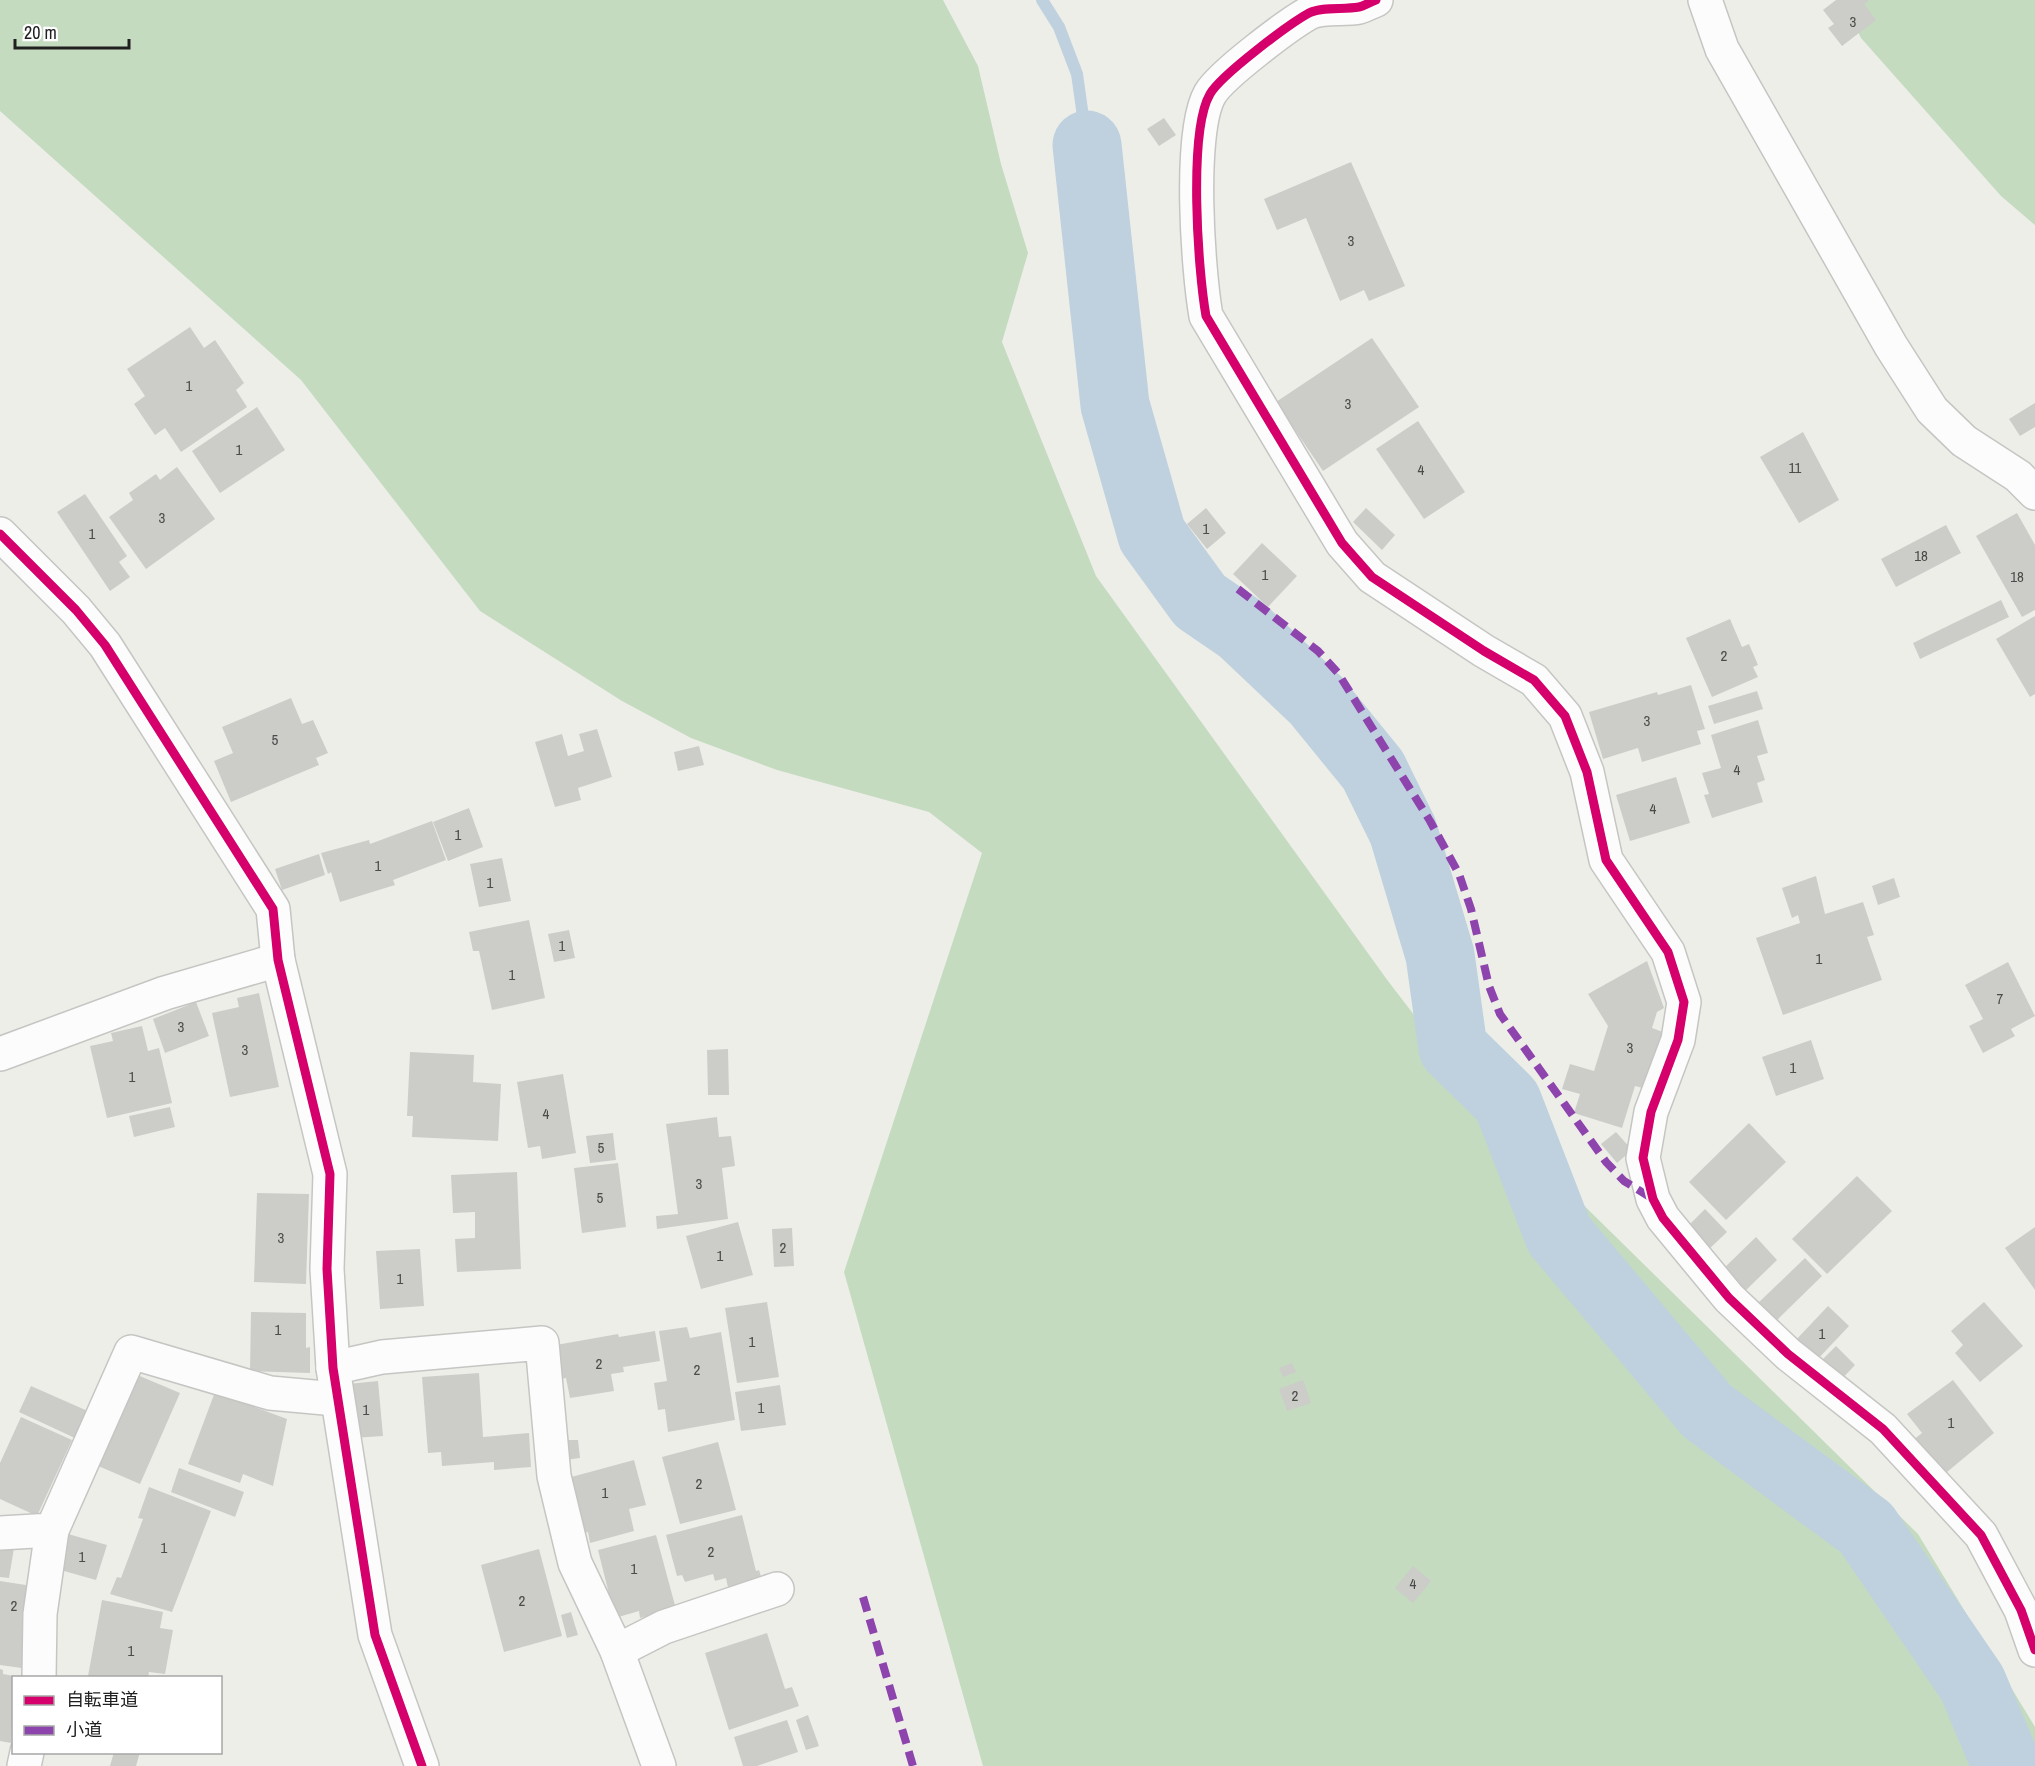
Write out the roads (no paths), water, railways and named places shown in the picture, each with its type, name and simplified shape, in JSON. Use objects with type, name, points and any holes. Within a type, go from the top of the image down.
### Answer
[{"type":"street","points":[[1376,0],[1360,7],[1307,6],[1231,70],[1210,94],[1201,124],[1198,167],[1199,274],[1206,316],[1342,543],[1372,577],[1484,651],[1534,680],[1565,716],[1587,772],[1606,860],[1668,952],[1684,1002],[1678,1040],[1651,1112],[1642,1158],[1653,1199],[1663,1218],[1729,1298],[1788,1354],[1883,1429],[1981,1535],[2028,1606],[2035,1650]]},
{"type":"street","points":[[1705,0],[1722,49],[1891,346],[1932,410],[1964,441],[2018,476],[2035,493]]},
{"type":"street","points":[[0,534],[76,610],[105,645],[273,909],[278,960],[330,1174],[327,1269],[336,1400],[375,1635],[422,1766]]},
{"type":"street","points":[[0,1054],[165,993],[278,960]]},
{"type":"street","points":[[333,1368],[382,1357],[542,1343],[554,1476],[570,1542],[576,1563],[617,1651],[659,1766]]},
{"type":"street","points":[[39,1676],[40,1614],[52,1530],[131,1352],[270,1393],[336,1400]]},
{"type":"street","points":[[0,1533],[52,1530]]},
{"type":"street","points":[[617,1651],[664,1627],[777,1589]]},
{"type":"waterway","points":[[1042,0],[1059,27],[1077,74],[1087,145]]},
{"type":"waterway","points":[[1087,145],[1115,405],[1152,535],[1200,601],[1241,629],[1316,700],[1373,770],[1403,831],[1440,955],[1453,1048],[1507,1101],[1559,1235],[1707,1411],[1866,1528],[1972,1683],[2007,1766]]}]
